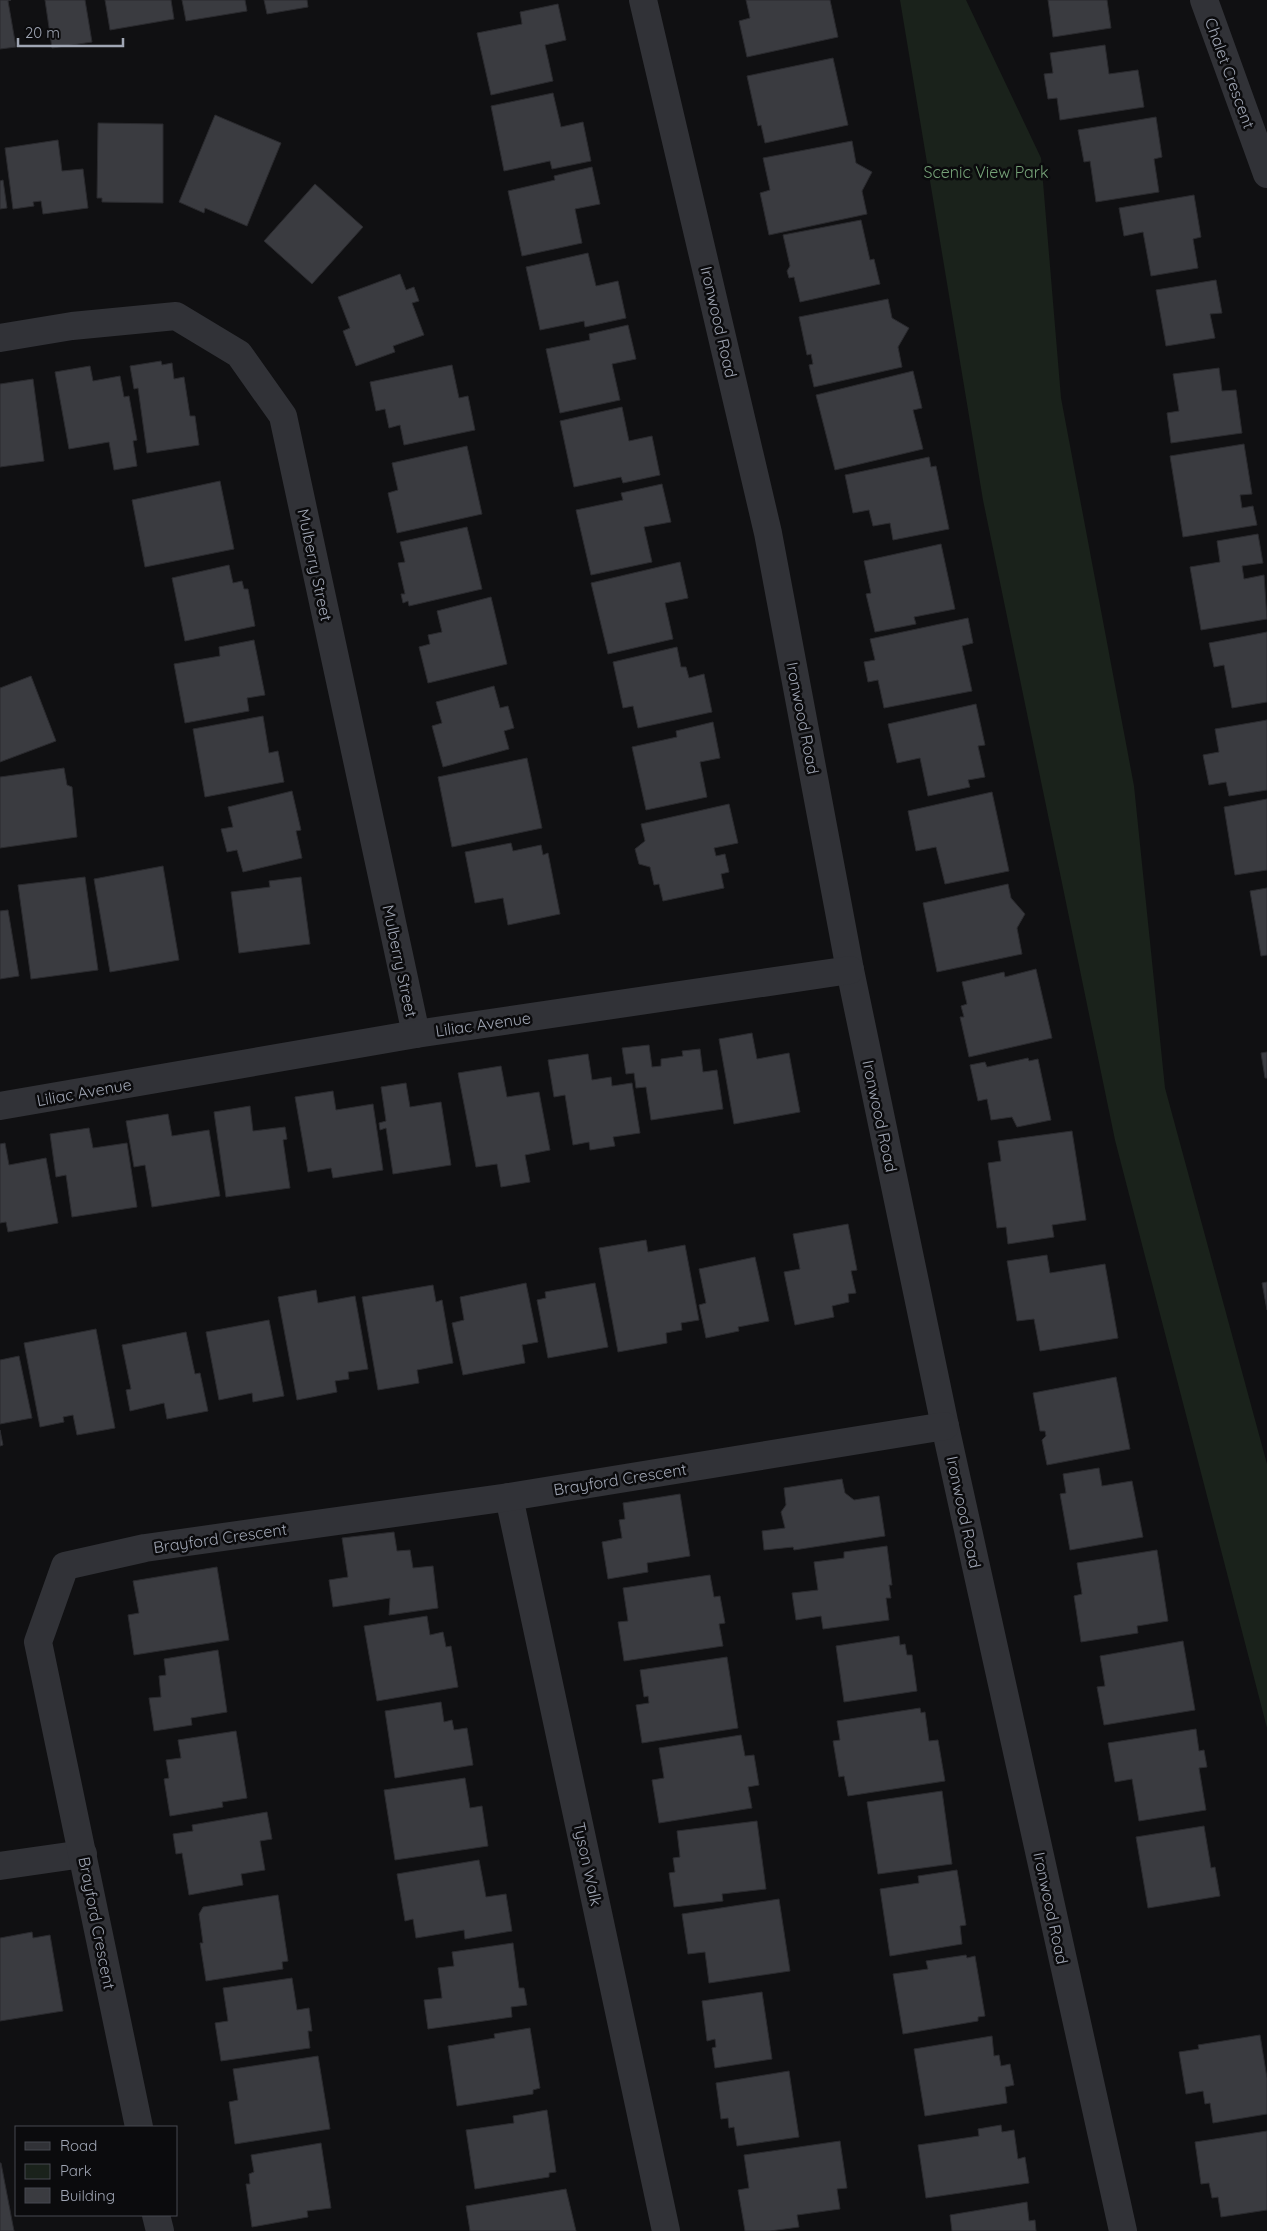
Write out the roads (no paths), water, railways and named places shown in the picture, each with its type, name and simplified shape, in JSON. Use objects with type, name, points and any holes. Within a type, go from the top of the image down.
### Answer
[{"type":"street","name":"Ironwood Road","points":[[643,0],[768,533],[850,970],[945,1426],[1123,2231]]},
{"type":"street","name":"Chalet Crescent","points":[[1204,0],[1267,174]]},
{"type":"street","name":"Mulberry Street","points":[[0,338],[72,326],[176,316],[239,354],[283,416],[416,1034]]},
{"type":"street","name":"Liliac Avenue","points":[[0,1106],[416,1034],[850,970]]},
{"type":"street","name":"Brayford Crescent","points":[[139,2126],[38,1642],[65,1566],[146,1548],[510,1497],[945,1426]]},
{"type":"street","name":"Tyson Walk","points":[[510,1497],[666,2231]]},
{"type":"street","points":[[0,1866],[83,1854]]},
{"type":"street","points":[[156,2216],[160,2231]]},
{"type":"park label","name":"Scenic View Park","points":[[986,172]]}]
